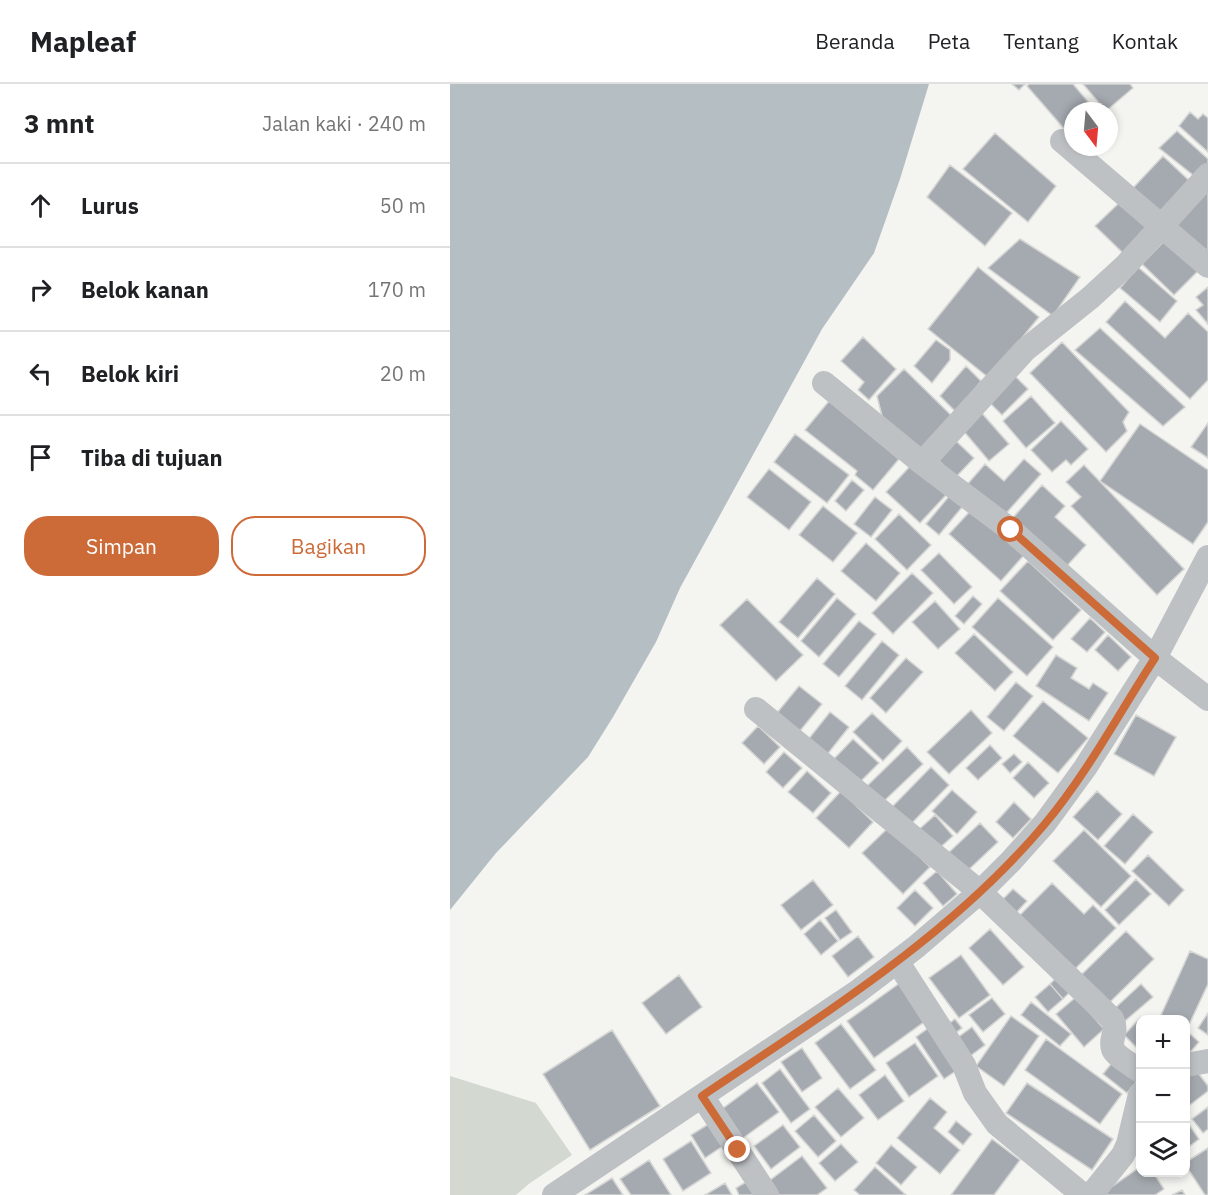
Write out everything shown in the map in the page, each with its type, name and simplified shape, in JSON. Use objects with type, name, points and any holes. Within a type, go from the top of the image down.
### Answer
[{"type":"street","points":[[1062,141],[1208,267]]},
{"type":"street","points":[[922,464],[1025,350],[1090,298],[1126,265],[1208,175]]},
{"type":"street","points":[[824,383],[922,464],[1011,530],[1155,658],[1208,699]]},
{"type":"street","points":[[560,1194],[857,992],[980,892],[1045,824],[1085,768],[1155,658],[1208,557]]},
{"type":"street","points":[[756,709],[980,892],[1112,1019],[1116,1028],[1112,1046],[1114,1052],[1137,1069]]},
{"type":"street","points":[[897,961],[964,1065],[975,1093],[997,1125],[1083,1195]]},
{"type":"street","points":[[1190,1064],[1208,1061]]},
{"type":"street","points":[[702,1096],[767,1195]]},
{"type":"street","points":[[1090,1195],[1123,1155],[1136,1111]]},
{"type":"shaded area","points":[[450,84],[929,84],[900,179],[874,253],[822,329],[680,588],[656,642],[613,717],[588,757],[496,853],[450,910]]},
{"type":"shaded area","points":[[450,1076],[536,1103],[572,1155],[516,1195],[450,1195]]},
{"type":"building","points":[[1012,84],[1025,84],[1019,90]]},
{"type":"building","points":[[1029,84],[1073,84],[1088,102],[1064,102],[1064,129],[1027,86]]},
{"type":"building","points":[[1083,84],[1130,84],[1133,88],[1117,102],[1098,102]]},
{"type":"building","points":[[1190,112],[1198,119],[1203,114],[1208,118],[1208,152],[1179,126]]},
{"type":"building","points":[[1177,131],[1208,159],[1208,168],[1198,179],[1159,148]]},
{"type":"building","points":[[995,133],[1056,186],[1028,222],[963,169]]},
{"type":"building","points":[[1163,156],[1196,187],[1166,219],[1133,188]]},
{"type":"building","points":[[950,165],[1012,213],[985,246],[927,197]]},
{"type":"building","points":[[1208,189],[1208,258],[1173,226]]},
{"type":"building","points":[[1119,203],[1148,228],[1125,255],[1095,226]]},
{"type":"building","points":[[1020,239],[1080,277],[1053,316],[988,268]]},
{"type":"building","points":[[1166,239],[1199,270],[1174,295],[1142,264]]},
{"type":"building","points":[[978,267],[1039,317],[989,378],[928,329]]},
{"type":"building","points":[[1138,267],[1177,301],[1160,322],[1120,288]]},
{"type":"building","points":[[1208,287],[1208,324],[1196,310],[1203,305],[1196,297]]},
{"type":"building","points":[[1125,301],[1165,338],[1188,313],[1208,332],[1208,380],[1190,399],[1106,322]]},
{"type":"building","points":[[1100,328],[1185,407],[1163,426],[1075,350]]},
{"type":"building","points":[[863,337],[896,369],[869,400],[858,390],[864,382],[841,361]]},
{"type":"building","points":[[936,340],[950,350],[950,360],[932,383],[914,366]]},
{"type":"building","points":[[1062,342],[1129,412],[1123,422],[1127,431],[1106,452],[1030,373]]},
{"type":"building","points":[[966,366],[981,381],[957,413],[940,396]]},
{"type":"building","points":[[904,369],[958,422],[921,459],[883,420],[877,396]]},
{"type":"building","points":[[1015,376],[1028,389],[1002,415],[988,401]]},
{"type":"building","points":[[1031,396],[1055,423],[1026,448],[1003,421]]},
{"type":"building","points":[[829,401],[899,459],[873,490],[855,475],[857,471],[805,430]]},
{"type":"building","points":[[980,411],[1009,444],[989,461],[961,428]]},
{"type":"building","points":[[1061,421],[1088,449],[1071,465],[1066,460],[1052,472],[1031,450]]},
{"type":"building","points":[[1208,423],[1208,458],[1191,447]]},
{"type":"building","points":[[1140,424],[1208,470],[1208,522],[1193,544],[1100,481]]},
{"type":"building","points":[[795,434],[849,475],[827,503],[774,462]]},
{"type":"building","points":[[955,440],[974,458],[956,477],[937,459]]},
{"type":"building","points":[[1024,459],[1041,474],[1001,519],[965,487],[985,464],[1004,481]]},
{"type":"building","points":[[913,463],[947,494],[920,523],[886,492]]},
{"type":"building","points":[[1084,465],[1184,569],[1157,595],[1071,506],[1081,497],[1066,482]]},
{"type":"building","points":[[769,469],[811,502],[789,530],[747,497]]},
{"type":"building","points":[[852,480],[864,490],[846,511],[835,501]]},
{"type":"building","points":[[1042,485],[1065,506],[1055,517],[1086,545],[1064,569],[1010,521]]},
{"type":"building","points":[[950,495],[963,506],[939,535],[926,524]]},
{"type":"building","points":[[875,497],[892,510],[871,537],[854,524]]},
{"type":"building","points":[[823,506],[857,533],[833,562],[799,535]]},
{"type":"building","points":[[973,508],[1024,555],[1001,581],[949,534]]},
{"type":"building","points":[[899,514],[931,545],[907,570],[875,539]]},
{"type":"building","points":[[866,543],[900,573],[876,601],[841,571]]},
{"type":"building","points":[[939,553],[972,587],[954,604],[921,570]]},
{"type":"building","points":[[1028,561],[1081,610],[1053,640],[1000,591]]},
{"type":"building","points":[[912,573],[933,593],[893,634],[872,613]]},
{"type":"building","points":[[817,578],[835,594],[798,638],[779,622]]},
{"type":"building","points":[[973,596],[982,604],[964,624],[955,616]]},
{"type":"building","points":[[837,598],[856,614],[819,657],[801,641]]},
{"type":"building","points":[[998,598],[1053,647],[1027,676],[972,627]]},
{"type":"building","points":[[747,599],[803,655],[776,681],[720,625]]},
{"type":"building","points":[[935,601],[960,629],[938,649],[912,622]]},
{"type":"building","points":[[1090,618],[1105,632],[1087,652],[1071,639]]},
{"type":"building","points":[[859,621],[876,634],[839,677],[823,664]]},
{"type":"building","points":[[974,634],[1013,672],[995,691],[955,653]]},
{"type":"building","points":[[1108,635],[1131,657],[1118,671],[1095,650]]},
{"type":"building","points":[[882,641],[899,655],[862,700],[845,686]]},
{"type":"building","points":[[1056,655],[1077,668],[1071,678],[1089,689],[1093,683],[1108,693],[1089,721],[1036,686]]},
{"type":"building","points":[[906,658],[923,672],[886,713],[870,698]]},
{"type":"building","points":[[1016,682],[1033,696],[1004,731],[987,717]]},
{"type":"building","points":[[799,686],[822,704],[795,737],[772,719]]},
{"type":"building","points":[[1043,701],[1088,738],[1058,773],[1013,736]]},
{"type":"building","points":[[971,710],[992,733],[949,774],[927,752]]},
{"type":"building","points":[[830,712],[849,727],[822,761],[803,746]]},
{"type":"building","points":[[872,713],[902,741],[883,761],[853,732]]},
{"type":"building","points":[[1136,715],[1176,737],[1154,776],[1114,754]]},
{"type":"building","points":[[758,726],[780,747],[764,764],[742,743]]},
{"type":"building","points":[[853,739],[879,763],[854,788],[829,764]]},
{"type":"building","points":[[990,745],[1002,758],[978,780],[966,768]]},
{"type":"building","points":[[907,747],[923,764],[883,802],[867,786]]},
{"type":"building","points":[[784,752],[802,768],[783,788],[766,772]]},
{"type":"building","points":[[1014,754],[1022,762],[1010,773],[1002,764]]},
{"type":"building","points":[[1028,762],[1049,783],[1034,798],[1013,778]]},
{"type":"building","points":[[931,767],[949,785],[909,826],[890,809]]},
{"type":"building","points":[[807,771],[831,793],[813,813],[788,792]]},
{"type":"building","points":[[952,790],[977,812],[957,834],[932,811]]},
{"type":"building","points":[[841,791],[873,822],[849,848],[816,818]]},
{"type":"building","points":[[1097,791],[1122,814],[1098,840],[1073,817]]},
{"type":"building","points":[[1014,802],[1031,819],[1013,838],[996,822]]},
{"type":"building","points":[[1133,814],[1153,832],[1125,864],[1104,846]]},
{"type":"building","points":[[935,815],[953,836],[934,853],[915,833]]},
{"type":"building","points":[[980,823],[998,842],[962,876],[944,857]]},
{"type":"building","points":[[889,827],[930,867],[903,894],[862,853]]},
{"type":"building","points":[[1084,830],[1131,876],[1101,907],[1053,861]]},
{"type":"building","points":[[1148,855],[1184,890],[1169,906],[1132,871]]},
{"type":"building","points":[[937,871],[957,894],[943,906],[923,883]]},
{"type":"building","points":[[1136,879],[1151,894],[1119,925],[1105,910]]},
{"type":"building","points":[[813,880],[833,905],[801,930],[781,905]]},
{"type":"building","points":[[1052,883],[1084,914],[1093,905],[1116,928],[1074,970],[1019,916]]},
{"type":"building","points":[[1013,889],[1027,901],[1013,916],[999,903]]},
{"type":"building","points":[[915,890],[933,908],[915,926],[897,908]]},
{"type":"building","points":[[836,910],[852,932],[840,940],[825,918]]},
{"type":"building","points":[[820,920],[838,941],[821,955],[804,934]]},
{"type":"building","points":[[990,929],[1024,967],[1003,985],[969,948]]},
{"type":"building","points":[[1126,931],[1154,959],[1107,1005],[1079,977]]},
{"type":"building","points":[[858,936],[874,957],[848,977],[832,956]]},
{"type":"building","points":[[1190,951],[1208,959],[1208,984],[1190,1023],[1190,1015],[1161,1015]]},
{"type":"building","points":[[961,955],[990,995],[959,1018],[929,978]]},
{"type":"building","points":[[679,975],[702,1007],[666,1034],[642,1003]]},
{"type":"building","points":[[1058,976],[1071,991],[1063,999],[1050,984]]},
{"type":"building","points":[[904,980],[931,1017],[874,1058],[847,1021]]},
{"type":"building","points":[[1050,984],[1063,999],[1048,1012],[1035,997]]},
{"type":"building","points":[[1141,984],[1153,997],[1125,1021],[1114,1009]]},
{"type":"building","points":[[1076,997],[1104,1029],[1084,1047],[1056,1014]]},
{"type":"building","points":[[992,998],[1005,1014],[983,1032],[969,1015]]},
{"type":"building","points":[[1031,1002],[1071,1034],[1060,1046],[1021,1015]]},
{"type":"building","points":[[1208,1013],[1208,1035],[1198,1028]]},
{"type":"building","points":[[1011,1016],[1039,1036],[1004,1086],[976,1066]]},
{"type":"building","points":[[955,1019],[962,1028],[950,1037],[943,1028]]},
{"type":"building","points":[[1136,1022],[1136,1047],[1124,1035]]},
{"type":"building","points":[[841,1024],[876,1070],[850,1089],[815,1043]]},
{"type":"building","points":[[934,1024],[963,1066],[944,1079],[916,1037]]},
{"type":"building","points":[[972,1027],[985,1045],[966,1059],[953,1041]]},
{"type":"building","points":[[612,1030],[660,1106],[590,1150],[543,1074]]},
{"type":"building","points":[[1190,1034],[1199,1042],[1190,1052]]},
{"type":"building","points":[[1046,1039],[1122,1094],[1100,1124],[1025,1070]]},
{"type":"building","points":[[915,1043],[938,1076],[909,1097],[886,1063]]},
{"type":"building","points":[[802,1048],[822,1078],[802,1092],[781,1062]]},
{"type":"building","points":[[1115,1059],[1136,1076],[1136,1082],[1127,1093],[1103,1074]]},
{"type":"building","points":[[780,1069],[810,1109],[791,1123],[762,1083]]},
{"type":"building","points":[[1196,1070],[1208,1086],[1208,1091],[1190,1105],[1190,1075]]},
{"type":"building","points":[[885,1075],[904,1101],[878,1120],[859,1095]]},
{"type":"building","points":[[757,1083],[779,1112],[743,1138],[722,1109]]},
{"type":"building","points":[[1027,1083],[1113,1139],[1092,1170],[1006,1113]]},
{"type":"building","points":[[838,1088],[864,1118],[841,1137],[815,1107]]},
{"type":"building","points":[[930,1098],[947,1112],[934,1128],[960,1150],[940,1174],[897,1138]]},
{"type":"building","points":[[1208,1107],[1208,1129],[1203,1133],[1192,1119]]},
{"type":"building","points":[[814,1115],[836,1141],[818,1157],[795,1131]]},
{"type":"building","points":[[715,1120],[729,1142],[705,1158],[691,1135]]},
{"type":"building","points":[[956,1121],[972,1134],[963,1145],[948,1132]]},
{"type":"building","points":[[783,1125],[800,1147],[771,1169],[754,1146]]},
{"type":"building","points":[[1190,1126],[1199,1139],[1190,1146]]},
{"type":"building","points":[[992,1139],[1020,1160],[994,1195],[951,1195]]},
{"type":"building","points":[[691,1141],[711,1173],[683,1191],[663,1159]]},
{"type":"building","points":[[841,1144],[858,1162],[835,1181],[819,1163]]},
{"type":"building","points":[[891,1145],[917,1167],[901,1185],[876,1163]]},
{"type":"building","points":[[1208,1148],[1208,1195],[1205,1195],[1190,1172],[1190,1159]]},
{"type":"building","points":[[802,1156],[827,1188],[817,1195],[779,1195],[769,1181]]},
{"type":"building","points":[[649,1160],[671,1195],[631,1195],[620,1179]]},
{"type":"building","points":[[875,1167],[906,1195],[860,1195],[854,1190]]},
{"type":"building","points":[[1136,1170],[1136,1177],[1156,1177],[1164,1189],[1155,1195],[1100,1195]]},
{"type":"building","points":[[612,1178],[623,1195],[585,1195]]},
{"type":"building","points":[[751,1179],[761,1195],[739,1195],[736,1188]]},
{"type":"building","points":[[725,1183],[732,1195],[705,1195]]},
{"type":"building","points":[[1182,1190],[1185,1195],[1172,1195]]},
{"type":"route","points":[[738,1150],[702,1096],[857,992],[916,947],[980,892],[1045,824],[1085,768],[1155,658],[1011,530]]}]
